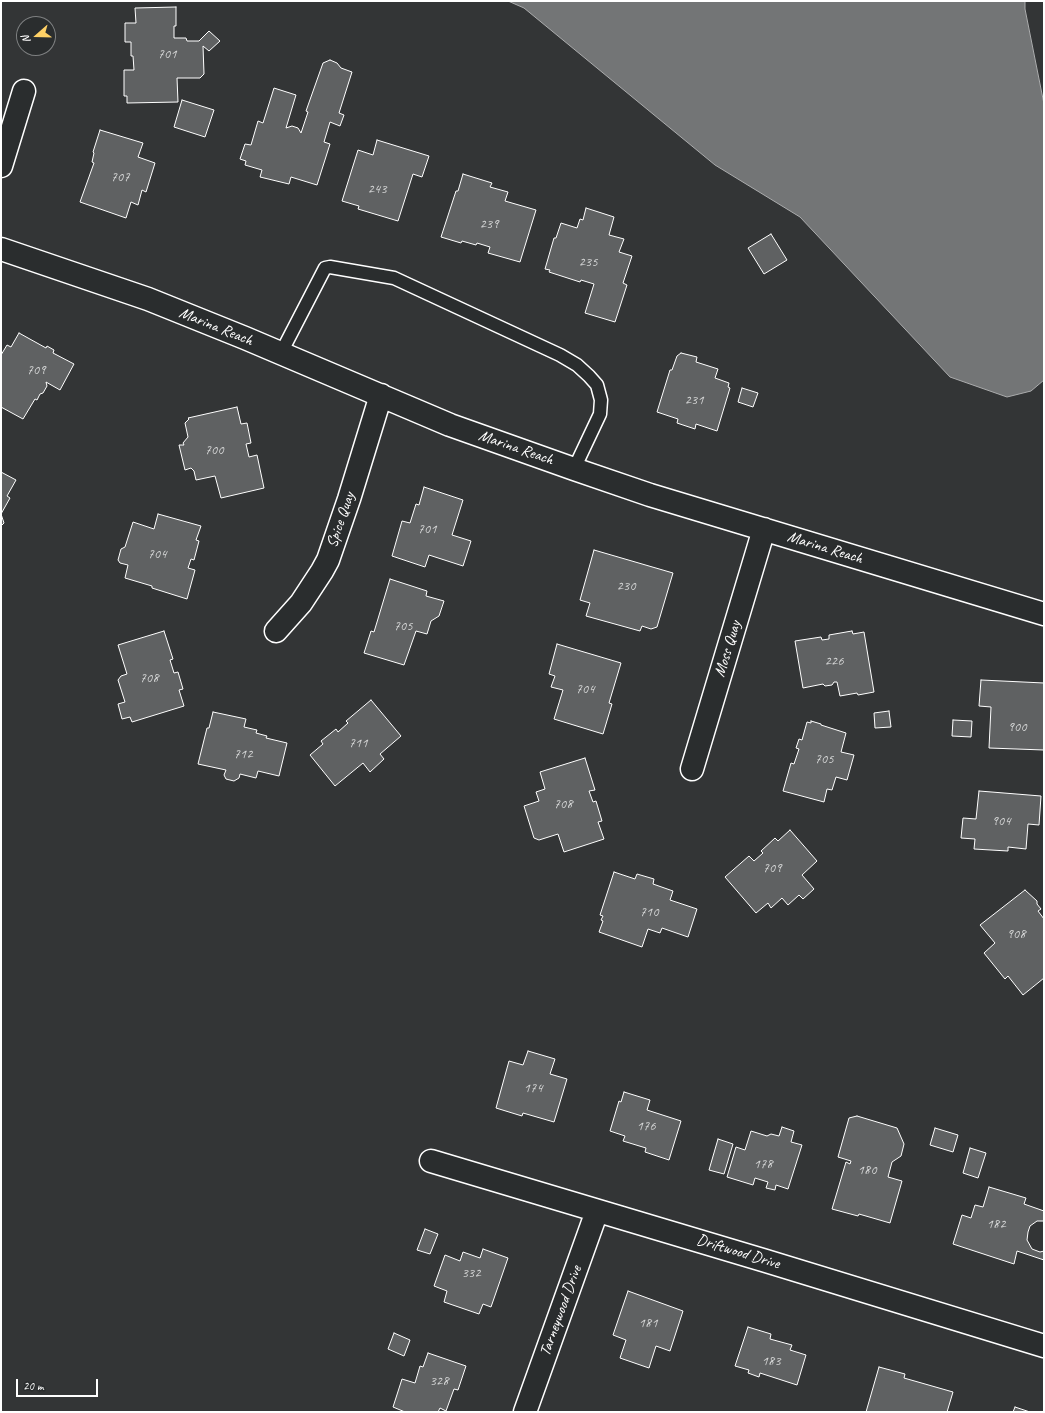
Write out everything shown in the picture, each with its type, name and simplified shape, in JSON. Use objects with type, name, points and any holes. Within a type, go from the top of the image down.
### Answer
[{"type":"street","points":[[1,166],[24,91]]},
{"type":"street","name":"Marina Reach","points":[[1,249],[148,299],[281,353],[450,425],[574,469],[650,495],[1044,614]]},
{"type":"street","name":"Spice Quay","points":[[276,631],[301,603],[328,560],[349,499],[381,395]]},
{"type":"street","name":"Moss Quay","points":[[692,769],[764,529]]},
{"type":"street","name":"Driftwood Drive","points":[[431,1161],[1044,1346]]},
{"type":"street","name":"Tarneywood Drive","points":[[525,1412],[597,1211]]},
{"type":"lane","points":[[281,353],[325,268],[330,267],[394,278],[560,355],[577,364],[589,376],[597,385],[601,400],[600,414],[574,469]]},
{"type":"shaded area","points":[[508,1],[1025,1],[1025,9],[1044,104],[1044,380],[1031,391],[1007,397],[950,377],[800,217],[715,165],[524,8]]},
{"type":"building","points":[[176,7],[176,26],[174,26],[174,38],[186,38],[187,41],[199,41],[209,31],[220,41],[209,51],[203,46],[204,74],[200,78],[177,78],[178,102],[127,103],[127,96],[124,96],[124,70],[134,70],[133,56],[131,56],[131,42],[125,42],[125,23],[136,23],[135,8]]},
{"type":"building","points":[[330,60],[337,63],[341,68],[352,72],[339,113],[344,115],[340,126],[330,122],[324,142],[330,144],[317,185],[291,177],[289,184],[260,177],[262,170],[245,165],[246,161],[240,159],[245,144],[251,145],[258,121],[263,123],[274,88],[296,95],[286,128],[292,126],[298,128],[301,133],[308,112],[306,111],[323,63]]},
{"type":"building","points":[[182,100],[214,110],[205,137],[174,127]]},
{"type":"building","points":[[100,130],[143,143],[138,157],[155,163],[146,192],[142,190],[138,205],[131,202],[126,218],[80,202],[94,163],[92,162],[93,152]]},
{"type":"building","points":[[377,140],[429,156],[422,177],[413,174],[398,221],[358,209],[359,206],[342,201],[358,150],[373,155]]},
{"type":"building","points":[[463,174],[492,183],[490,187],[508,192],[505,201],[536,210],[520,262],[488,253],[490,247],[477,243],[476,245],[462,241],[461,243],[441,237]]},
{"type":"building","points":[[586,208],[614,217],[609,235],[624,239],[619,252],[632,256],[623,283],[627,285],[615,322],[585,313],[594,284],[581,280],[580,282],[549,272],[550,270],[545,269],[554,238],[556,238],[561,223],[577,228],[580,219],[583,220]]},
{"type":"building","points":[[771,234],[787,260],[764,274],[748,248]]},
{"type":"building","points":[[19,333],[46,348],[47,346],[54,350],[53,353],[74,364],[60,390],[46,382],[47,386],[43,393],[40,394],[37,400],[35,399],[23,419],[1,407],[1,355],[7,345],[11,347]]},
{"type":"building","points":[[681,353],[697,357],[696,362],[718,369],[715,378],[729,383],[728,387],[730,388],[717,431],[696,424],[695,429],[677,423],[678,419],[657,412],[670,370],[672,370],[677,356]]},
{"type":"building","points":[[742,388],[758,393],[753,407],[738,402]]},
{"type":"building","points":[[237,407],[241,424],[247,423],[251,443],[246,444],[249,457],[257,455],[264,488],[221,498],[215,476],[196,480],[194,471],[191,468],[185,470],[179,445],[184,445],[183,443],[188,437],[185,423],[189,419],[188,418]]},
{"type":"building","points":[[1,472],[16,480],[7,496],[10,498],[1,514]]},
{"type":"building","points":[[424,487],[463,500],[452,535],[471,541],[463,566],[429,555],[425,567],[392,556],[402,521],[410,523],[416,504],[419,505]]},
{"type":"building","points":[[1,514],[4,523],[1,526]]},
{"type":"building","points":[[158,514],[201,526],[196,540],[199,541],[194,560],[191,559],[188,568],[195,570],[187,599],[125,578],[128,565],[120,563],[118,560],[121,549],[125,547],[133,522],[154,529]]},
{"type":"building","points":[[594,550],[673,573],[657,627],[651,629],[642,626],[640,631],[586,616],[590,603],[580,600]]},
{"type":"building","points":[[390,579],[427,591],[426,596],[444,601],[439,616],[431,621],[427,634],[416,631],[404,665],[364,653],[371,631],[374,632]]},
{"type":"building","points":[[164,631],[173,659],[170,660],[174,673],[178,672],[183,689],[179,690],[184,706],[132,722],[130,717],[122,719],[118,704],[125,702],[118,680],[121,676],[127,674],[118,645]]},
{"type":"building","points":[[852,631],[853,634],[864,632],[874,692],[840,696],[837,682],[834,682],[832,685],[825,686],[823,684],[803,688],[795,641],[821,637],[822,640],[829,639],[829,635]]},
{"type":"building","points":[[557,644],[621,663],[609,703],[612,704],[603,734],[554,719],[563,690],[551,687],[555,676],[549,674]]},
{"type":"building","points":[[981,680],[1044,683],[1044,750],[989,748],[991,707],[979,706]]},
{"type":"building","points":[[371,700],[401,736],[380,754],[384,759],[370,772],[363,763],[335,786],[310,755],[323,744],[321,741],[336,729],[338,732],[348,723],[346,721]]},
{"type":"building","points":[[889,711],[891,727],[875,728],[874,713]]},
{"type":"building","points":[[213,712],[246,719],[244,727],[257,730],[256,733],[267,736],[266,738],[287,743],[279,776],[258,771],[256,778],[240,774],[239,778],[234,781],[226,779],[224,775],[226,770],[198,764],[207,728],[209,728]]},
{"type":"building","points":[[953,720],[972,721],[971,737],[952,736]]},
{"type":"building","points":[[811,721],[846,733],[841,752],[854,755],[847,780],[836,777],[832,790],[827,789],[824,802],[783,791],[791,763],[794,764],[799,749],[796,748],[799,739],[802,740],[807,722],[811,723]]},
{"type":"building","points":[[585,758],[595,790],[589,791],[593,802],[596,801],[602,821],[598,822],[604,839],[564,852],[558,834],[539,840],[534,838],[524,806],[539,801],[536,792],[545,789],[540,772]]},
{"type":"building","points":[[979,791],[1041,796],[1039,825],[1028,824],[1026,849],[1008,847],[1008,851],[974,849],[975,839],[961,838],[963,818],[976,819]]},
{"type":"building","points":[[790,830],[817,861],[802,875],[814,889],[803,899],[799,895],[788,905],[782,898],[771,908],[768,903],[756,913],[725,877],[749,856],[754,861],[763,853],[761,851],[775,838],[778,841]]},
{"type":"building","points":[[614,872],[635,879],[637,874],[654,879],[653,884],[673,891],[670,900],[697,909],[688,937],[662,928],[660,933],[648,929],[642,947],[599,932],[603,921],[601,920],[603,916],[600,915]]},
{"type":"building","points":[[1025,890],[1037,901],[1037,904],[1041,909],[1038,911],[1044,919],[1044,978],[1023,995],[1008,976],[1005,979],[984,953],[995,943],[980,925]]},
{"type":"building","points":[[528,1051],[555,1059],[550,1074],[567,1079],[554,1122],[523,1113],[522,1116],[496,1108],[509,1061],[523,1065]]},
{"type":"building","points":[[624,1092],[650,1100],[647,1110],[681,1121],[669,1160],[645,1152],[646,1148],[623,1141],[625,1136],[610,1131],[619,1101],[621,1102]]},
{"type":"building","points":[[857,1116],[897,1128],[904,1144],[901,1156],[892,1162],[888,1177],[902,1181],[890,1223],[859,1214],[858,1216],[832,1209],[846,1162],[850,1164],[851,1161],[838,1157],[849,1118]]},
{"type":"building","points":[[782,1127],[794,1131],[791,1142],[802,1145],[788,1189],[776,1185],[775,1190],[766,1188],[768,1182],[755,1178],[753,1185],[727,1177],[736,1147],[745,1150],[751,1131],[767,1136],[771,1134],[779,1136]]},
{"type":"building","points":[[935,1128],[958,1135],[953,1152],[930,1145]]},
{"type":"building","points":[[718,1139],[733,1144],[724,1174],[709,1170]]},
{"type":"building","points":[[970,1148],[986,1153],[978,1178],[963,1173]]},
{"type":"building","points":[[989,1187],[1026,1198],[1024,1204],[1044,1211],[1044,1221],[1037,1221],[1030,1226],[1027,1240],[1032,1249],[1040,1252],[1044,1251],[1044,1260],[1017,1251],[1014,1264],[953,1244],[962,1215],[971,1218],[975,1205],[983,1207]]},
{"type":"building","points":[[425,1229],[438,1234],[430,1254],[417,1250]]},
{"type":"building","points":[[483,1249],[508,1258],[491,1307],[483,1304],[479,1314],[444,1302],[447,1291],[434,1286],[445,1255],[460,1261],[463,1252],[480,1258]]},
{"type":"building","points":[[628,1291],[683,1311],[670,1351],[656,1346],[649,1368],[620,1358],[626,1340],[613,1335]]},
{"type":"building","points":[[748,1327],[771,1334],[770,1339],[792,1345],[790,1350],[806,1355],[797,1385],[760,1373],[759,1377],[748,1373],[749,1370],[735,1366]]},
{"type":"building","points":[[394,1333],[410,1340],[404,1356],[388,1349]]},
{"type":"building","points":[[428,1353],[466,1366],[458,1390],[454,1389],[446,1411],[440,1408],[438,1412],[405,1412],[393,1407],[402,1379],[415,1383],[420,1366],[423,1367]]},
{"type":"building","points":[[879,1367],[905,1374],[904,1378],[953,1392],[947,1412],[866,1412]]},
{"type":"building","points":[[1015,1407],[1030,1412],[1013,1412]]}]
